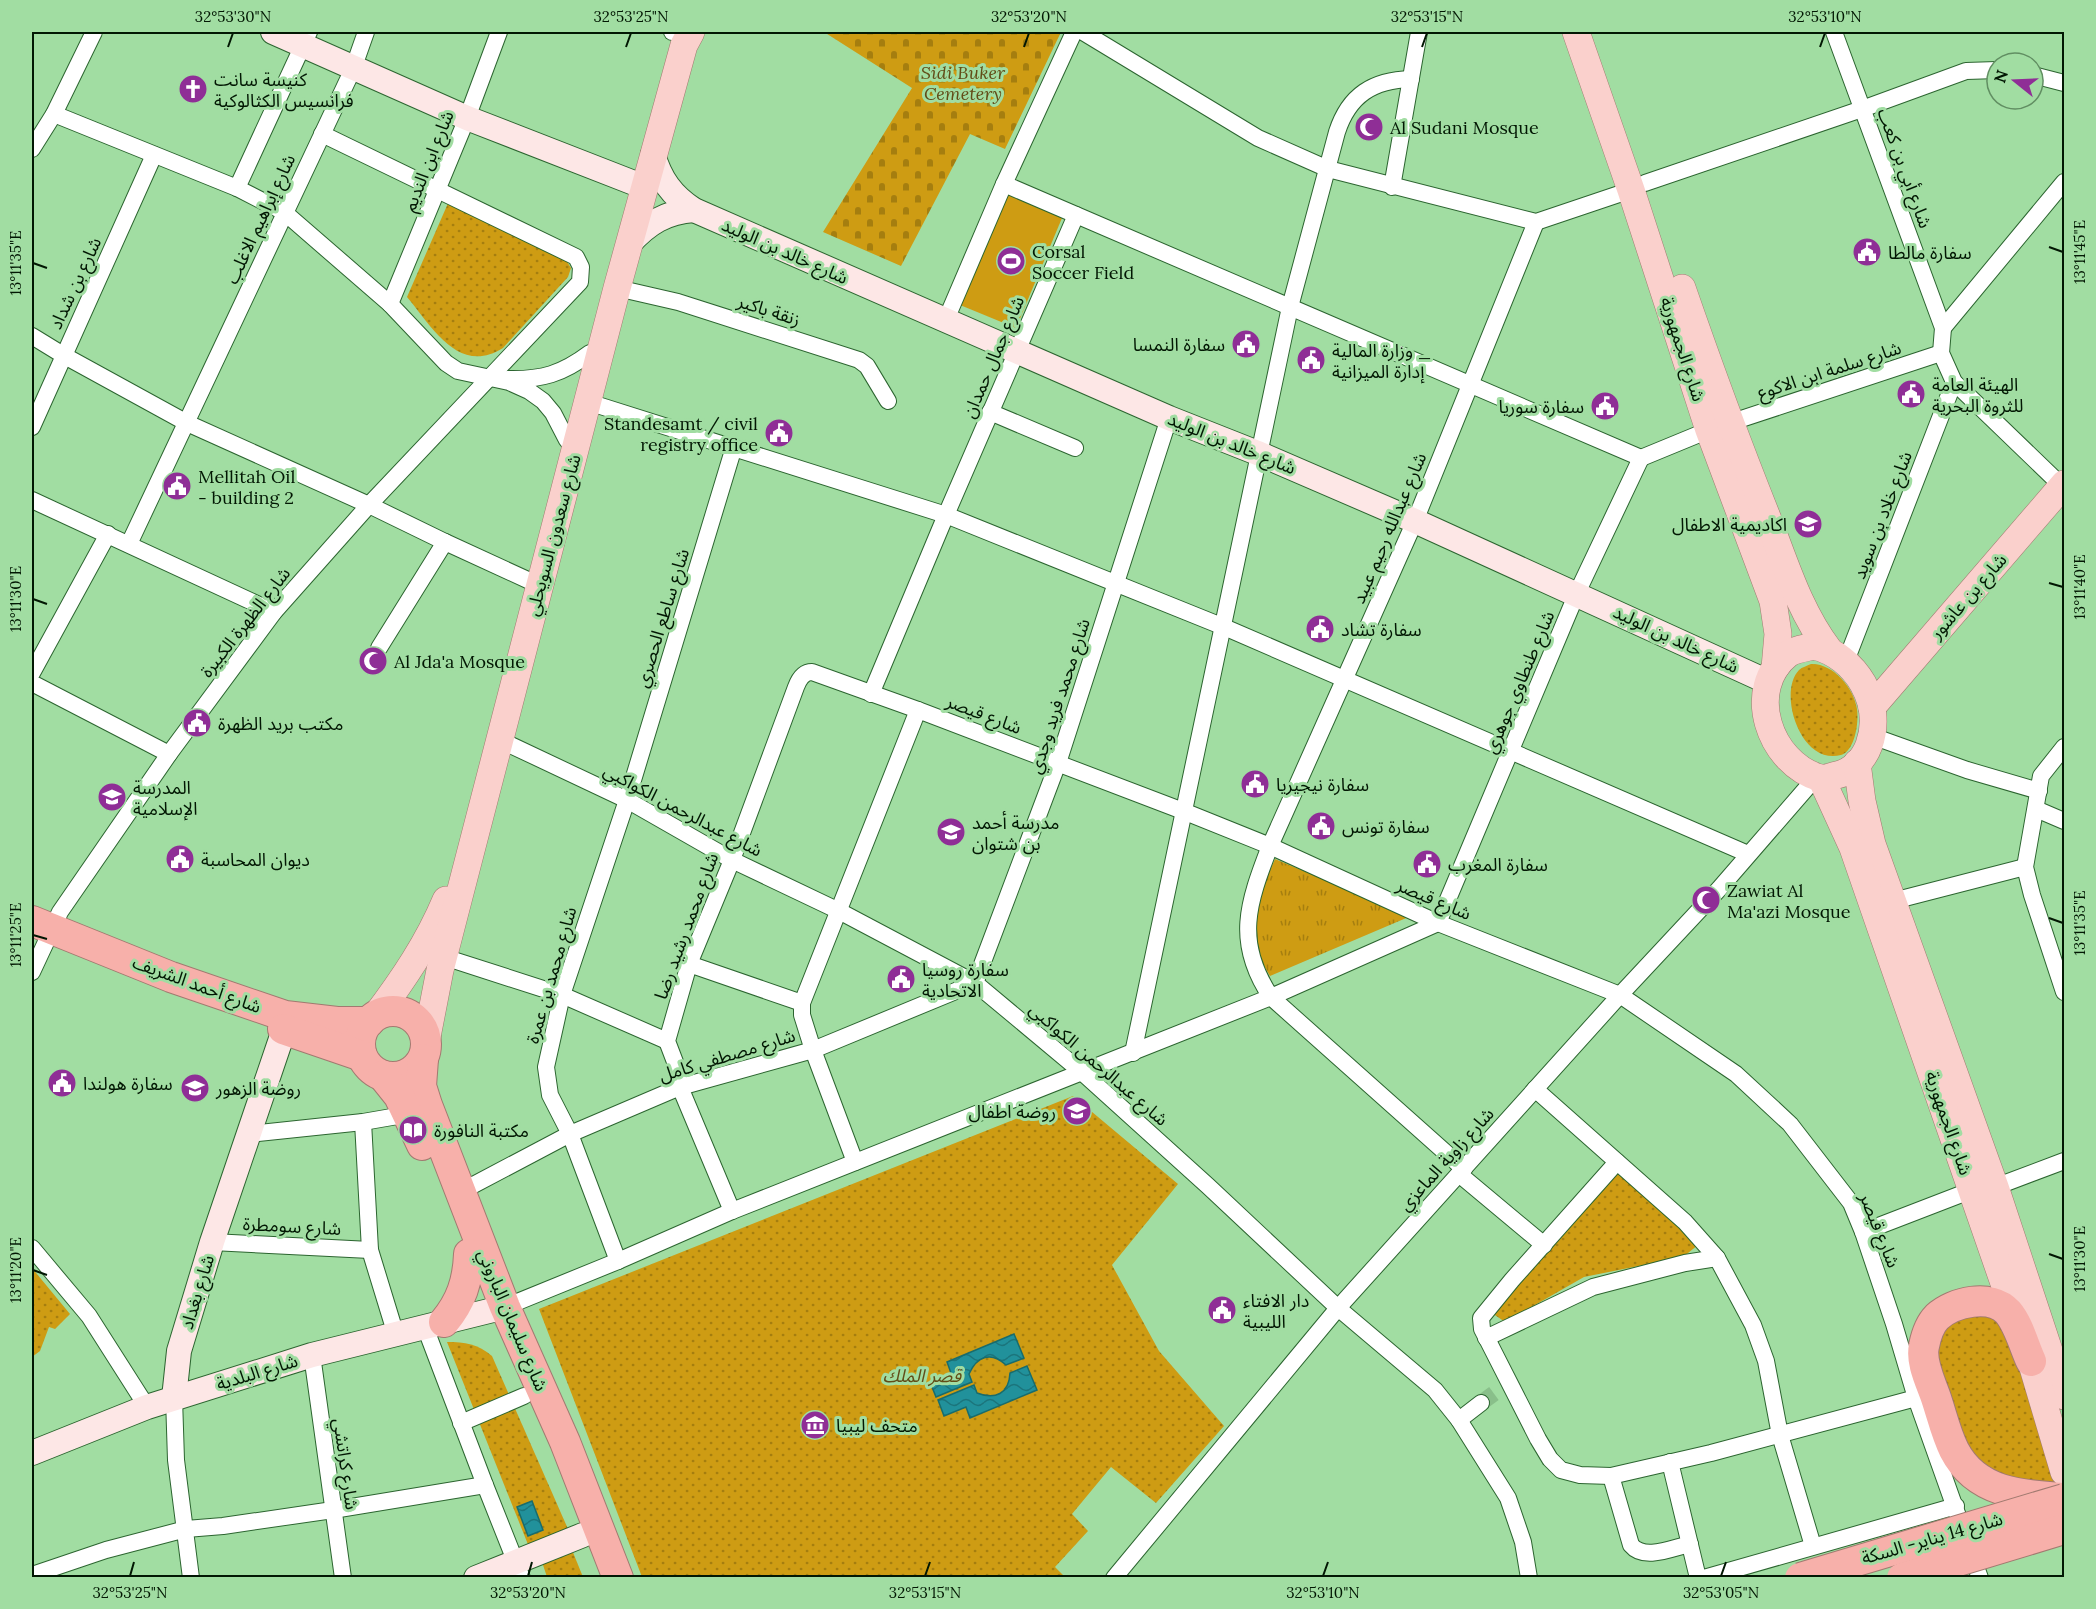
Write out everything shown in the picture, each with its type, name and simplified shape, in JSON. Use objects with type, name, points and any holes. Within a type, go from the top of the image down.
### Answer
[{"type":"highway","name":"شارع أحمد الشريف","points":[[41,931],[271,1027],[284,1023],[372,1019]]},
{"type":"highway","points":[[397,1011],[408,1014],[424,1031],[424,1051],[411,1073],[402,1077],[373,1066],[360,1047],[361,1038],[372,1019],[385,1012],[397,1011]]},
{"type":"highway","name":"شارع أحمد الشريف","points":[[284,1023],[373,1066]]},
{"type":"highway","name":"شارع سليمان الباروني","points":[[424,1051],[421,1086],[462,1191],[524,1396],[600,1578]]},
{"type":"highway","name":"شارع سليمان الباروني","points":[[373,1066],[399,1096],[409,1114],[469,1254],[566,1442],[618,1578]]},
{"type":"highway","points":[[434,1325],[453,1311],[464,1290],[469,1254]]},
{"type":"highway","points":[[2031,1362],[2007,1310],[1995,1304],[1981,1302],[1968,1302],[1950,1308],[1936,1318],[1927,1333],[1923,1348],[1925,1365],[1954,1450],[1964,1466],[1977,1478],[1992,1487],[2032,1496],[2064,1498]]},
{"type":"highway","name":"شارع 14 يناير- السكة","points":[[1800,1578],[2064,1498]]},
{"type":"highway","name":"شارع 14 يناير- السكة","points":[[1902,1578],[2064,1529]]},
{"type":"main road","name":"شارع سعدون السويحلي","points":[[424,1051],[442,963],[617,288],[684,45],[677,32]]},
{"type":"main road","name":"شارع سعدون السويحلي","points":[[372,1019],[410,968],[437,922],[451,888],[634,183],[677,32]]},
{"type":"main road","name":"شارع الجمهورية","points":[[1576,32],[1638,186]]},
{"type":"main road","name":"شارع الجمهورية","points":[[1591,32],[1638,186],[1719,427],[1773,601],[1778,634],[1771,675]]},
{"type":"main road","name":"شارع الجمهورية","points":[[1719,427],[1802,607],[1818,636],[1837,655]]},
{"type":"main road","name":"شارع بن عاشور","points":[[1872,707],[2064,486]]},
{"type":"main road","points":[[1814,646],[1837,655],[1858,674],[1866,689],[1872,707],[1872,736],[1867,751],[1845,774],[1819,777],[1795,765],[1785,755],[1772,735],[1766,715],[1771,675],[1790,652],[1814,646]]},
{"type":"main road","name":"شارع الجمهورية","points":[[1857,763],[1862,801],[1872,844],[1893,901],[1983,1189],[2064,1472]]},
{"type":"main road","name":"شارع الجمهورية","points":[[1819,777],[1853,848],[2064,1396]]},
{"type":"main road","points":[[410,968],[405,987],[407,992],[417,996],[429,991],[442,963]]},
{"type":"street","points":[[32,149],[54,114],[94,32]]},
{"type":"street","points":[[273,32],[306,38],[353,69],[467,118],[634,183]]},
{"type":"street","name":"شارع إبراهيم الاغلب","points":[[129,544],[353,69],[366,32]]},
{"type":"street","name":"شارع ابن النديم","points":[[390,304],[439,189],[499,32]]},
{"type":"street","points":[[945,321],[1004,184],[1074,32]]},
{"type":"street","points":[[1083,32],[1258,138],[1328,169],[1536,222],[1966,71],[1985,70]]},
{"type":"street","points":[[1392,187],[1419,32]]},
{"type":"street","name":"شارع أبي بن كعب","points":[[1834,32],[1943,328],[1941,354]]},
{"type":"street","points":[[237,188],[306,38]]},
{"type":"street","points":[[2045,78],[2064,83]]},
{"type":"street","points":[[1133,1053],[1290,307],[1342,116],[1364,91],[1395,79],[1411,79]]},
{"type":"street","points":[[54,114],[237,188],[284,212],[390,304],[446,363],[458,371],[509,382],[529,391],[543,401],[553,413],[567,440]]},
{"type":"street","name":"شارع الظهرة الكبيرة","points":[[32,972],[41,931],[274,612],[369,505],[580,282],[581,267],[576,256],[321,134]]},
{"type":"street","name":"شارع خالد بن الوليد","points":[[653,154],[656,166],[667,187],[684,204],[694,210],[1016,352],[1260,454],[1771,675]]},
{"type":"street","name":"شارع بن شداد","points":[[32,427],[154,155]]},
{"type":"street","points":[[1943,328],[2064,182]]},
{"type":"street","points":[[1004,184],[1641,458]]},
{"type":"street","points":[[629,244],[652,222],[665,215],[694,210]]},
{"type":"street","name":"شارع جمال حمدان","points":[[871,694],[1076,215]]},
{"type":"street","name":"شارع عبدالله رحيم عبيد","points":[[1536,222],[1415,521],[1270,846],[1253,890],[1248,924],[1253,962],[1271,997],[1544,1245]]},
{"type":"street","name":"زنقة باكير","points":[[617,288],[688,305],[859,360],[867,366],[888,401]]},
{"type":"street","points":[[32,336],[188,423],[532,582]]},
{"type":"street","points":[[489,378],[518,379],[554,374],[570,368],[590,353]]},
{"type":"street","points":[[1941,354],[1954,382],[2064,486]]},
{"type":"street","name":"شارع سلمة ابن الاكوع","points":[[1641,458],[1719,427],[1941,354]]},
{"type":"street","name":"شارع خلاد بن سويد","points":[[1837,655],[1954,382]]},
{"type":"street","points":[[588,402],[946,515],[1345,678],[1748,854]]},
{"type":"street","points":[[990,412],[1074,448]]},
{"type":"street","name":"شارع محمد فريد وجدي","points":[[975,983],[1058,763],[1170,418]]},
{"type":"street","name":"شارع ساطع الحصري","points":[[627,800],[734,447]]},
{"type":"street","name":"شارع طنطاوي جوهري","points":[[1438,923],[1577,593],[1641,458]]},
{"type":"street","points":[[32,500],[274,612]]},
{"type":"street","points":[[32,673],[108,534]]},
{"type":"street","points":[[380,648],[445,542]]},
{"type":"street","name":"شارع محمد رشيد رضا","points":[[667,1041],[689,964],[732,860],[796,687],[807,672],[822,676]]},
{"type":"street","name":"شارع قيصر","points":[[822,676],[1183,811],[1270,846],[1438,923],[1620,995],[1708,1054],[1763,1098],[1790,1124],[1851,1203],[1894,1324],[1916,1398],[1980,1578]]},
{"type":"street","points":[[32,683],[169,754]]},
{"type":"street","points":[[855,1162],[813,1050],[802,1016],[802,1003],[918,710]]},
{"type":"street","points":[[1872,736],[1967,770],[2039,791]]},
{"type":"street","name":"شارع عبدالرحمن الكواكبي","points":[[500,740],[627,800],[732,860],[839,911],[975,983],[1083,1073],[1338,1308],[1435,1390],[1459,1420],[1508,1498],[1523,1542],[1529,1578]]},
{"type":"street","points":[[2064,747],[2041,776],[2025,867],[2064,992]]},
{"type":"street","name":"شارع زاوية الماعزي","points":[[1114,1578],[1338,1308],[1819,777]]},
{"type":"street","name":"شارع محمد بن عمرة","points":[[618,1261],[570,1134],[550,1095],[546,1073],[548,1051],[562,995],[627,800]]},
{"type":"street","points":[[2036,809],[2064,820]]},
{"type":"street","points":[[1893,901],[2025,867]]},
{"type":"street","points":[[497,1310],[618,1261],[732,1211],[1271,997],[1438,923]]},
{"type":"street","points":[[442,963],[562,995],[667,1041],[675,1062],[680,1087],[732,1211]]},
{"type":"street","points":[[689,964],[802,1003]]},
{"type":"street","name":"شارع مصطفي كامل","points":[[462,1191],[570,1134],[680,1087],[813,1050],[975,983]]},
{"type":"street","name":"شارع بغداد","points":[[190,1578],[186,1529],[176,1460],[174,1398],[179,1351],[212,1242],[284,1023]]},
{"type":"street","points":[[1535,1089],[1685,1222],[1717,1258],[1753,1325],[1766,1361],[1780,1436],[1813,1546]]},
{"type":"street","points":[[249,1134],[363,1122],[409,1114]]},
{"type":"street","points":[[363,1122],[370,1250],[396,1335]]},
{"type":"street","points":[[1863,1232],[2064,1161]]},
{"type":"street","points":[[1617,1162],[1484,1313],[1481,1322],[1503,1388],[1550,1458],[1561,1470],[1580,1475],[1611,1476],[1780,1436],[1916,1398]]},
{"type":"street","name":"شارع سومطرة","points":[[212,1242],[370,1250]]},
{"type":"street","points":[[32,1248],[89,1316],[147,1407]]},
{"type":"street","points":[[1486,1338],[1593,1287],[1685,1263],[1717,1258]]},
{"type":"street","name":"شارع البلدية","points":[[32,1454],[147,1407],[312,1355],[497,1310]]},
{"type":"street","points":[[434,1325],[461,1423],[519,1570]]},
{"type":"street","name":"شارع كراتشي","points":[[312,1355],[343,1578]]},
{"type":"street","points":[[461,1423],[524,1396]]},
{"type":"street","points":[[1459,1420],[1481,1403]]},
{"type":"street","points":[[1670,1462],[1698,1578]]},
{"type":"street","points":[[1611,1476],[1631,1545],[1635,1550],[1647,1553],[1690,1544]]},
{"type":"street","points":[[32,1575],[106,1550],[186,1529],[333,1510],[485,1485]]},
{"type":"street","points":[[1704,1578],[1956,1506]]},
{"type":"street","points":[[476,1578],[519,1570],[583,1535]]},
{"type":"green space","name":"Sidi Buker Cemetery","points":[[824,32],[1061,32],[1005,149],[970,134],[901,266],[823,232],[912,88]]},
{"type":"green space","name":"Corsal Soccer Field","points":[[1007,194],[1062,218],[1016,328],[960,305]]},
{"type":"green space","points":[[449,201],[566,260],[571,268],[568,277],[503,348],[487,355],[473,356],[460,352],[448,344],[407,297]]},
{"type":"green space","points":[[1811,664],[1834,672],[1847,685],[1855,701],[1857,728],[1850,748],[1841,755],[1827,755],[1814,750],[1804,739],[1792,710],[1793,681],[1799,670]]},
{"type":"green space","points":[[1275,859],[1411,916],[1270,976],[1255,951],[1255,904]]},
{"type":"green space","name":"قصر الملك","points":[[1073,1096],[1178,1184],[1112,1265],[1159,1351],[1224,1426],[1156,1503],[1111,1467],[1072,1514],[1088,1531],[1055,1567],[1065,1577],[642,1577],[539,1309]]},
{"type":"green space","points":[[1618,1171],[1698,1245],[1683,1257],[1584,1277],[1505,1322],[1492,1313]]},
{"type":"green space","points":[[32,1268],[70,1314],[55,1329],[49,1327],[40,1351],[32,1357]]},
{"type":"green space","points":[[1978,1310],[2005,1324],[2059,1480],[2037,1487],[2016,1487],[1968,1455],[1934,1350],[1939,1327]]},
{"type":"green space","points":[[447,1342],[471,1344],[492,1356],[568,1529],[529,1547]]},
{"type":"green space","points":[[572,1550],[583,1577],[547,1577],[542,1562]]},
{"type":"water","points":[[1014,1334],[1024,1358],[1006,1365],[990,1357],[980,1360],[969,1374],[972,1382],[936,1397],[930,1382],[951,1373],[947,1362]]},
{"type":"water","points":[[1027,1366],[1037,1390],[970,1418],[966,1407],[944,1416],[938,1400],[974,1385],[977,1393],[995,1395],[1007,1386],[1010,1373]]},
{"type":"water","points":[[532,1501],[543,1530],[528,1536],[517,1507]]},
{"type":"tunnel","points":[[1481,1403],[1496,1392]]},
{"type":"place","name":"كنيسة سانت فرانسيس الكثالوكية","points":[[193,89]]},
{"type":"place","name":"Al Sudani Mosque","points":[[1369,127]]},
{"type":"place","name":"سفارة مالطا","points":[[1867,252]]},
{"type":"place","name":"Corsal Soccer Field","points":[[1011,261]]},
{"type":"place","name":"سفارة النمسا","points":[[1246,344]]},
{"type":"place","name":"وزارة المالية _ إدارة الميزانية","points":[[1311,360]]},
{"type":"place","name":"الهيئة العامة للثروة البحرية","points":[[1911,394]]},
{"type":"place","name":"سفارة سوريا","points":[[1605,406]]},
{"type":"place","name":"Standesamt / civil registry office","points":[[779,433]]},
{"type":"place","name":"Mellitah Oil - building 2","points":[[177,486]]},
{"type":"place","name":"اكاديمية الاطفال","points":[[1808,524]]},
{"type":"place","name":"سفارة تشاد","points":[[1320,629]]},
{"type":"place","name":"Al Jda'a Mosque","points":[[373,661]]},
{"type":"place","name":"مكتب بريد الظهرة","points":[[197,723]]},
{"type":"place","name":"سفارة نيجيريا","points":[[1255,784]]},
{"type":"place","name":"المدرسة الإسلامية","points":[[112,797]]},
{"type":"place","name":"سفارة تونس","points":[[1321,826]]},
{"type":"place","name":"مدرسة أحمد بن شتوان","points":[[951,832]]},
{"type":"place","name":"ديوان المحاسبة","points":[[180,859]]},
{"type":"place","name":"سفارة المغرب","points":[[1427,864]]},
{"type":"place","name":"Zawiat Al Ma'azi Mosque","points":[[1706,900]]},
{"type":"place","name":"سفارة روسيا الاتحادية","points":[[901,979]]},
{"type":"place","name":"سفارة هولندا","points":[[62,1083]]},
{"type":"place","name":"روضة الزهور","points":[[195,1088]]},
{"type":"place","name":"روضة اطفال","points":[[1077,1111]]},
{"type":"place","name":"مكتبة النافورة","points":[[413,1130]]},
{"type":"place","name":"دار اﻻفتاء الليبية","points":[[1222,1310]]},
{"type":"place","name":"متحف ليبيا","points":[[815,1425]]}]
